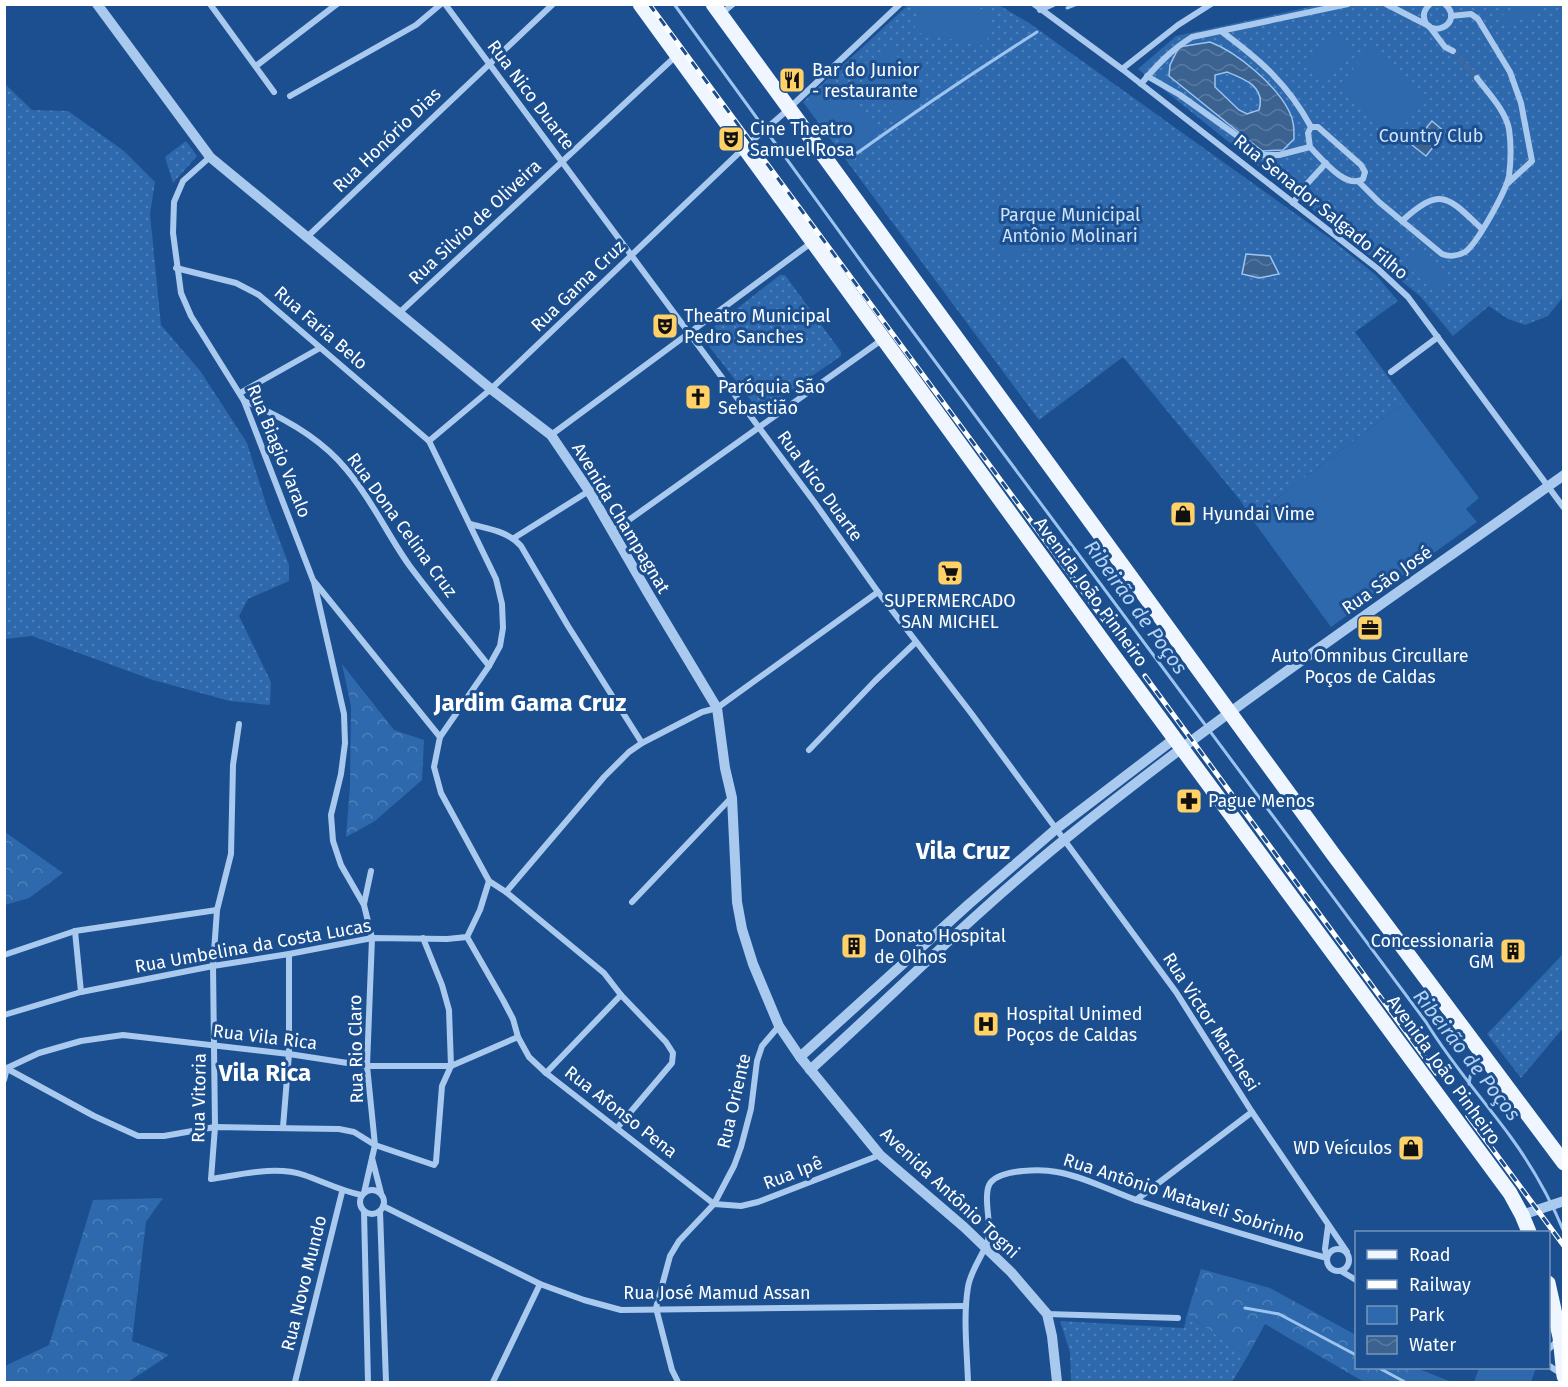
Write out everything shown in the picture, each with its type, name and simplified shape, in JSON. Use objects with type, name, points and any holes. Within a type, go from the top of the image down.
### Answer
[{"type":"main road","name":"Avenida João Pinheiro","points":[[640,4],[883,339],[1183,743],[1514,1200],[1529,1212],[1529,1231]]},
{"type":"main road","points":[[717,10],[1078,506],[1226,716],[1563,1163]]},
{"type":"main road","points":[[1550,1293],[1560,1337],[1563,1377]]},
{"type":"street","name":"Avenida Champagnat","points":[[97,4],[210,158],[491,389],[551,435],[589,490],[717,708],[725,768],[732,798],[737,902],[742,930],[753,964],[779,1026],[810,1070]]},
{"type":"street","points":[[210,4],[274,92]]},
{"type":"street","points":[[256,66],[337,4]]},
{"type":"street","points":[[290,96],[416,26],[443,4]]},
{"type":"street","name":"Rua Nico Duarte","points":[[443,4],[688,332],[878,592],[1064,839]]},
{"type":"street","name":"Rua Honório Dias","points":[[306,238],[553,4]]},
{"type":"street","points":[[717,10],[733,4]]},
{"type":"street","name":"Rua Gama Cruz","points":[[429,441],[491,389],[744,148],[790,108],[900,4]]},
{"type":"street","name":"Rua Senador Salgado Filho","points":[[1034,4],[1122,69],[1378,269],[1401,290],[1563,508]]},
{"type":"street","points":[[1040,10],[1053,4]]},
{"type":"street","points":[[1122,69],[1211,4]]},
{"type":"street","points":[[1141,84],[1163,58],[1192,37],[1348,4]]},
{"type":"street","points":[[1386,4],[1437,29],[1445,27],[1451,16],[1445,4]]},
{"type":"street","points":[[1430,4],[1424,16],[1445,46],[1453,51]]},
{"type":"street","points":[[1311,127],[1308,133],[1310,147],[1347,180],[1359,182],[1402,221],[1446,256],[1466,251],[1482,229],[1506,185],[1532,161],[1521,104],[1510,72],[1478,19],[1471,14],[1451,16]]},
{"type":"street","points":[[1221,32],[1276,76],[1300,107],[1311,127]]},
{"type":"street","name":"Rua Silvio de Oliveira","points":[[399,314],[677,55]]},
{"type":"street","points":[[1148,76],[1180,95],[1264,155],[1279,155],[1310,147]]},
{"type":"street","points":[[1477,78],[1502,112],[1508,126],[1510,141],[1506,185]]},
{"type":"street","points":[[1311,127],[1320,128],[1361,165],[1365,175],[1364,179],[1359,182]]},
{"type":"street","name":"Rua Biagio Varalo","points":[[210,158],[183,181],[174,202],[173,233],[181,292],[191,316],[244,400],[313,580],[440,737]]},
{"type":"street","points":[[1293,203],[1326,163]]},
{"type":"street","points":[[1402,221],[1430,200],[1443,198],[1458,207],[1482,229]]},
{"type":"street","points":[[551,435],[813,241]]},
{"type":"street","name":"Rua Faria Belo","points":[[176,268],[236,283],[259,295],[429,441]]},
{"type":"street","points":[[1390,372],[1438,337]]},
{"type":"street","points":[[612,532],[883,339]]},
{"type":"street","points":[[240,393],[320,348]]},
{"type":"street","name":"Rua Dona Celina Cruz","points":[[244,400],[300,430],[328,450],[346,468],[409,565],[489,666]]},
{"type":"street","points":[[429,441],[496,579],[502,604],[503,628],[500,646],[489,666],[440,737],[434,767],[436,781],[489,881],[506,892],[604,974],[666,1042],[673,1056],[672,1062],[617,1128]]},
{"type":"street","name":"Rua São José","points":[[1183,743],[1226,716],[1563,475]]},
{"type":"street","points":[[514,538],[589,490]]},
{"type":"street","points":[[470,524],[514,538],[521,546],[568,626],[642,743]]},
{"type":"street","points":[[313,580],[344,714],[345,743],[341,774],[331,815],[333,841],[341,865],[364,904]]},
{"type":"street","points":[[506,892],[604,777],[629,752],[702,712],[717,708],[878,592]]},
{"type":"street","points":[[809,750],[916,642]]},
{"type":"street","name":"Rua Vitoria","points":[[239,724],[233,765],[231,854],[217,910],[213,966],[215,1127],[211,1179],[284,1171],[303,1175],[342,1192]]},
{"type":"street","points":[[800,1057],[969,904],[1056,829],[1183,743]]},
{"type":"street","points":[[810,1070],[978,913],[1064,839],[1183,743]]},
{"type":"street","points":[[632,902],[732,798]]},
{"type":"street","name":"Rua Victor Marchesi","points":[[1064,839],[1176,992],[1252,1112],[1355,1263]]},
{"type":"street","points":[[364,904],[371,871]]},
{"type":"street","points":[[466,936],[480,910],[489,881]]},
{"type":"street","name":"Rua Rio Claro","points":[[363,1194],[375,1145],[368,1066],[372,938],[364,904]]},
{"type":"street","points":[[969,904],[978,913]]},
{"type":"street","points":[[4,955],[75,932],[217,910]]},
{"type":"street","points":[[75,932],[81,992]]},
{"type":"street","name":"Rua Umbelina da Costa Lucas","points":[[4,1015],[81,992],[372,938],[447,939],[466,936]]},
{"type":"street","name":"Rua Afonso Pena","points":[[466,936],[503,1000],[529,1057],[714,1204]]},
{"type":"street","points":[[4,1080],[6,1067],[94,1116],[138,1137],[164,1136],[215,1127],[345,1130],[354,1132],[375,1145],[432,1165],[436,1162],[442,1086],[451,1066],[448,1000],[423,938]]},
{"type":"street","points":[[283,1127],[289,1054],[289,954]]},
{"type":"street","points":[[889,978],[898,990]]},
{"type":"street","points":[[546,1072],[621,995]]},
{"type":"street","name":"Rua Oriente","points":[[656,1308],[674,1248],[714,1204],[741,1147],[751,1109],[757,1062],[762,1046],[779,1026]]},
{"type":"street","name":"Rua Vila Rica","points":[[6,1067],[39,1053],[81,1041],[123,1035],[289,1054],[368,1066],[451,1066],[518,1037]]},
{"type":"street","name":"Avenida Antônio Togni","points":[[810,1070],[880,1155],[964,1227],[1011,1272],[1047,1314],[1057,1383]]},
{"type":"street","points":[[1136,1200],[1252,1112]]},
{"type":"street","name":"Rua Ipê","points":[[714,1204],[741,1206],[759,1202],[880,1155]]},
{"type":"street","points":[[372,1158],[384,1200],[381,1209],[386,1383]]},
{"type":"street","name":"Rua Antônio Mataveli Sobrinho","points":[[985,1247],[989,1236],[989,1186],[1005,1175],[1033,1170],[1059,1172],[1086,1180],[1136,1200],[1257,1239],[1327,1258]]},
{"type":"street","points":[[368,1383],[364,1211],[359,1202],[363,1194],[370,1190],[381,1194]]},
{"type":"street","points":[[342,1192],[363,1194]]},
{"type":"street","name":"Rua Novo Mundo","points":[[295,1383],[342,1192]]},
{"type":"street","points":[[1529,1212],[1563,1201]]},
{"type":"street","points":[[364,1211],[371,1214],[381,1209]]},
{"type":"street","name":"Rua José Mamud Assan","points":[[381,1209],[540,1284],[602,1306],[621,1310],[966,1306]]},
{"type":"street","points":[[1328,1226],[1326,1243],[1330,1268],[1341,1271],[1355,1279]]},
{"type":"street","points":[[1311,1254],[1326,1243]]},
{"type":"street","points":[[968,1383],[966,1306],[968,1285],[985,1247]]},
{"type":"street","points":[[1327,1258],[1334,1249],[1340,1248],[1348,1253],[1350,1260],[1348,1266],[1341,1271]]},
{"type":"street","points":[[493,1383],[540,1284]]},
{"type":"street","points":[[656,1308],[672,1370],[678,1383]]},
{"type":"street","points":[[1047,1314],[1178,1318]]},
{"type":"street","points":[[1550,1348],[1560,1337]]},
{"type":"street","points":[[1550,1367],[1563,1377]]},
{"type":"green space","name":"Parque Municipal Antônio Molinari","points":[[908,5],[999,5],[1029,23],[1328,237],[1376,275],[1398,301],[1355,332],[1406,401],[1251,518],[1240,500],[1123,357],[1039,420],[803,102]]},
{"type":"green space","points":[[920,5],[960,5],[992,11],[986,46],[914,32]]},
{"type":"green space","name":"Country Club","points":[[1319,5],[1563,5],[1563,297],[1548,316],[1525,325],[1508,319],[1489,306],[1453,336],[1420,296],[1138,69],[1176,36]]},
{"type":"green space","points":[[1523,5],[1551,5],[1507,26],[1502,15]]},
{"type":"green space","points":[[1334,31],[1354,48],[1324,82],[1305,65]]},
{"type":"green space","points":[[889,46],[928,97],[898,120],[859,69]]},
{"type":"green space","points":[[1371,48],[1425,94],[1392,134],[1337,88]]},
{"type":"green space","points":[[841,81],[879,132],[849,155],[811,104]]},
{"type":"green space","points":[[5,84],[32,110],[68,111],[124,151],[155,182],[150,214],[161,325],[201,372],[247,443],[267,507],[289,565],[289,581],[248,599],[239,616],[271,682],[270,705],[230,701],[153,680],[32,636],[5,639]]},
{"type":"green space","points":[[186,141],[197,156],[173,183],[165,157]]},
{"type":"green space","points":[[1028,224],[1038,245],[1003,261],[993,241]]},
{"type":"green space","points":[[1417,246],[1452,279],[1437,294],[1402,262]]},
{"type":"green space","points":[[780,275],[785,275],[841,352],[841,356],[760,412],[702,337]]},
{"type":"green space","points":[[1406,401],[1479,498],[1466,509],[1477,522],[1331,627],[1251,518]]},
{"type":"green space","points":[[342,664],[394,730],[424,740],[422,780],[375,821],[346,837],[350,786],[351,706]]},
{"type":"green space","points":[[5,832],[63,873],[29,898],[5,905]]},
{"type":"green space","points":[[1563,954],[1563,1028],[1521,1078],[1487,1034]]},
{"type":"green space","points":[[163,1198],[146,1222],[132,1341],[169,1355],[128,1382],[5,1382],[5,1366],[49,1345],[93,1200]]},
{"type":"green space","points":[[1201,1269],[1270,1288],[1355,1334],[1355,1369],[1419,1369],[1452,1382],[1364,1382],[1265,1324],[1247,1357],[1187,1314]]},
{"type":"green space","points":[[1187,1314],[1247,1357],[1232,1382],[1071,1382],[1070,1352],[1060,1321],[1184,1328]]},
{"type":"green space","points":[[1479,1369],[1536,1369],[1531,1382],[1474,1382]]},
{"type":"water","points":[[1210,42],[1232,53],[1255,70],[1275,91],[1289,111],[1294,128],[1294,139],[1283,150],[1262,151],[1169,76],[1170,65],[1179,47]],"holes":[[[1227,72],[1247,81],[1257,90],[1259,110],[1247,114],[1239,110],[1215,87],[1215,75]]]},
{"type":"water","points":[[1432,121],[1445,132],[1426,156],[1412,145]]},
{"type":"water","points":[[1246,254],[1270,256],[1279,274],[1259,278],[1242,274]]},
{"type":"waterway","name":"Ribeirão de Poços","points":[[674,4],[868,271],[1510,1136],[1540,1182],[1564,1232]]},
{"type":"waterway","points":[[1067,8],[1077,4]]},
{"type":"waterway","points":[[853,156],[1037,32]]},
{"type":"waterway","points":[[1469,1084],[1472,1065]]},
{"type":"waterway","points":[[1245,1308],[1279,1314],[1355,1354]]},
{"type":"waterway","points":[[1381,1369],[1405,1382]]},
{"type":"tunnel","points":[[1453,51],[1477,78]]},
{"type":"railway","points":[[649,4],[1115,635]]},
{"type":"railway","points":[[1145,676],[1436,1073]]},
{"type":"railway","points":[[1468,1116],[1564,1246]]},
{"type":"place","name":"Bar do Junior - restaurante","points":[[792,80]]},
{"type":"place","name":"Cine Theatro Samuel Rosa","points":[[731,139]]},
{"type":"place","name":"Theatro Municipal Pedro Sanches","points":[[665,326]]},
{"type":"place","name":"Paróquia São Sebastião","points":[[698,397]]},
{"type":"place","name":"Hyundai Vime","points":[[1183,514]]},
{"type":"place","name":"SUPERMERCADO SAN MICHEL","points":[[950,573]]},
{"type":"place","name":"Auto Omnibus Circullare Poços de Caldas","points":[[1370,628]]},
{"type":"place","name":"Pague Menos","points":[[1189,801]]},
{"type":"place","name":"Donato Hospital de Olhos","points":[[854,946]]},
{"type":"place","name":"Concessionaria GM","points":[[1513,951]]},
{"type":"place","name":"Hospital Unimed Poços de Caldas","points":[[986,1024]]},
{"type":"place","name":"WD Veículos","points":[[1411,1148]]},
{"type":"district","name":"Jardim Gama Cruz","points":[[530,703]]},
{"type":"district","name":"Vila Cruz","points":[[963,851]]},
{"type":"district","name":"Vila Rica","points":[[265,1073]]}]
